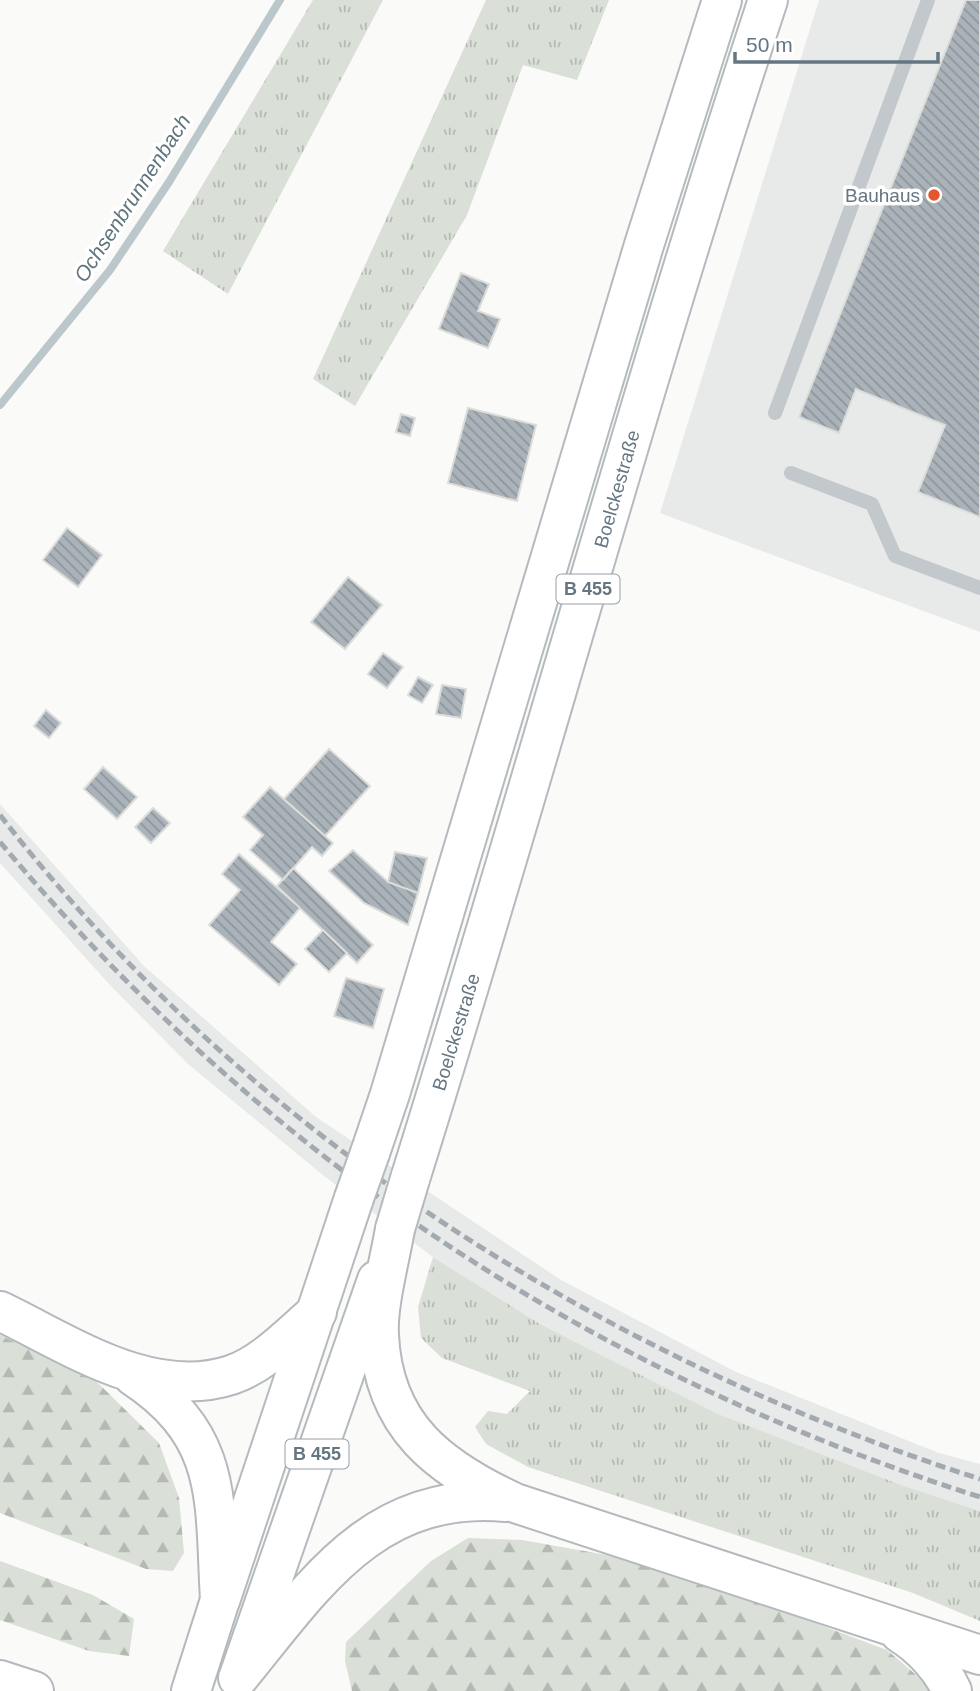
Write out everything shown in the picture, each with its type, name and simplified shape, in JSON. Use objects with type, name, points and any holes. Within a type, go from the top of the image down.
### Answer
[{"type":"main road","name":"B 455","points":[[191,1691],[370,1153],[648,232],[722,0]]},
{"type":"main road","name":"Boelckestraße","points":[[395,1229],[486,937],[693,233],[768,0]]},
{"type":"main road","name":"B 455","points":[[236,1685],[395,1229]]},
{"type":"main road","points":[[395,1229],[378,1333],[383,1367],[398,1411],[411,1432],[432,1455],[456,1473],[515,1503],[877,1619],[980,1655]]},
{"type":"main road","points":[[0,1311],[125,1370],[151,1378],[179,1381],[232,1375],[259,1361],[317,1312]]},
{"type":"main road","points":[[125,1370],[168,1401],[184,1418],[208,1467],[214,1500],[220,1600]]},
{"type":"main road","points":[[236,1685],[334,1563],[380,1529],[411,1514],[445,1504],[480,1500],[515,1503]]},
{"type":"main road","points":[[877,1619],[913,1641],[933,1662],[952,1691]]},
{"type":"main road","points":[[0,1680],[34,1691]]},
{"type":"lane","points":[[775,413],[928,0]]},
{"type":"lane","points":[[791,473],[872,504],[895,556],[980,588]]},
{"type":"shaded area","points":[[819,0],[980,0],[980,632],[660,513]]},
{"type":"shaded area","points":[[0,804],[144,966],[316,1117],[561,1280],[736,1372],[939,1453],[980,1464],[980,1511],[901,1485],[718,1414],[540,1324],[433,1257],[324,1176],[188,1064],[109,984],[0,863]]},
{"type":"green space","points":[[313,0],[383,0],[228,294],[163,251]]},
{"type":"green space","points":[[486,0],[609,0],[577,80],[523,65],[467,215],[355,406],[313,379]]},
{"type":"green space","points":[[433,1257],[540,1324],[718,1414],[901,1485],[980,1511],[980,1621],[913,1593],[528,1467],[486,1444],[475,1427],[488,1411],[507,1414],[530,1391],[442,1358],[421,1338],[418,1307]]},
{"type":"green space","points":[[0,1335],[96,1381],[159,1443],[179,1498],[184,1553],[173,1571],[146,1569],[0,1513]]},
{"type":"green space","points":[[468,1538],[522,1540],[624,1558],[729,1591],[887,1650],[935,1691],[352,1691],[345,1661],[346,1642],[431,1561]]},
{"type":"green space","points":[[0,1561],[93,1595],[134,1619],[129,1656],[89,1651],[0,1620]]},
{"type":"building","name":"Bauhaus","points":[[966,0],[980,0],[980,517],[918,492],[945,425],[856,389],[839,433],[799,417]]},
{"type":"building","points":[[461,273],[489,284],[478,311],[500,319],[488,348],[439,329]]},
{"type":"building","points":[[468,408],[536,425],[517,501],[448,483]]},
{"type":"building","points":[[401,414],[415,418],[410,436],[396,432]]},
{"type":"building","points":[[67,528],[102,555],[78,587],[43,560]]},
{"type":"building","points":[[348,577],[382,605],[345,649],[311,622]]},
{"type":"building","points":[[383,653],[403,667],[387,688],[368,674]]},
{"type":"building","points":[[418,677],[433,685],[422,703],[408,695]]},
{"type":"building","points":[[442,685],[466,689],[461,718],[436,714]]},
{"type":"building","points":[[46,710],[61,723],[49,738],[34,726]]},
{"type":"building","points":[[329,749],[370,786],[325,836],[284,799]]},
{"type":"building","points":[[103,767],[137,797],[117,819],[84,789]]},
{"type":"building","points":[[270,787],[333,843],[322,856],[312,847],[283,880],[250,850],[263,835],[243,817]]},
{"type":"building","points":[[153,808],[170,823],[151,843],[135,827]]},
{"type":"building","points":[[353,850],[388,882],[418,893],[408,925],[364,903],[329,871]]},
{"type":"building","points":[[395,852],[427,858],[418,893],[388,882]]},
{"type":"building","points":[[239,854],[300,908],[271,942],[297,964],[279,985],[209,925],[240,890],[222,874]]},
{"type":"building","points":[[293,868],[373,945],[357,963],[277,886]]},
{"type":"building","points":[[323,930],[347,953],[329,972],[305,949]]},
{"type":"building","points":[[346,978],[384,989],[373,1028],[334,1016]]},
{"type":"waterway","name":"Ochsenbrunnenbach","points":[[0,405],[110,270],[169,182],[280,0]]},
{"type":"railway","points":[[0,815],[97,930],[203,1036],[318,1133],[440,1220],[568,1299],[701,1368],[839,1428],[980,1479]]},
{"type":"railway","points":[[0,842],[102,956],[210,1060],[323,1156],[442,1242],[568,1318],[699,1386],[836,1446],[980,1497]]},
{"type":"place","name":"Bauhaus","points":[[934,195]]}]
